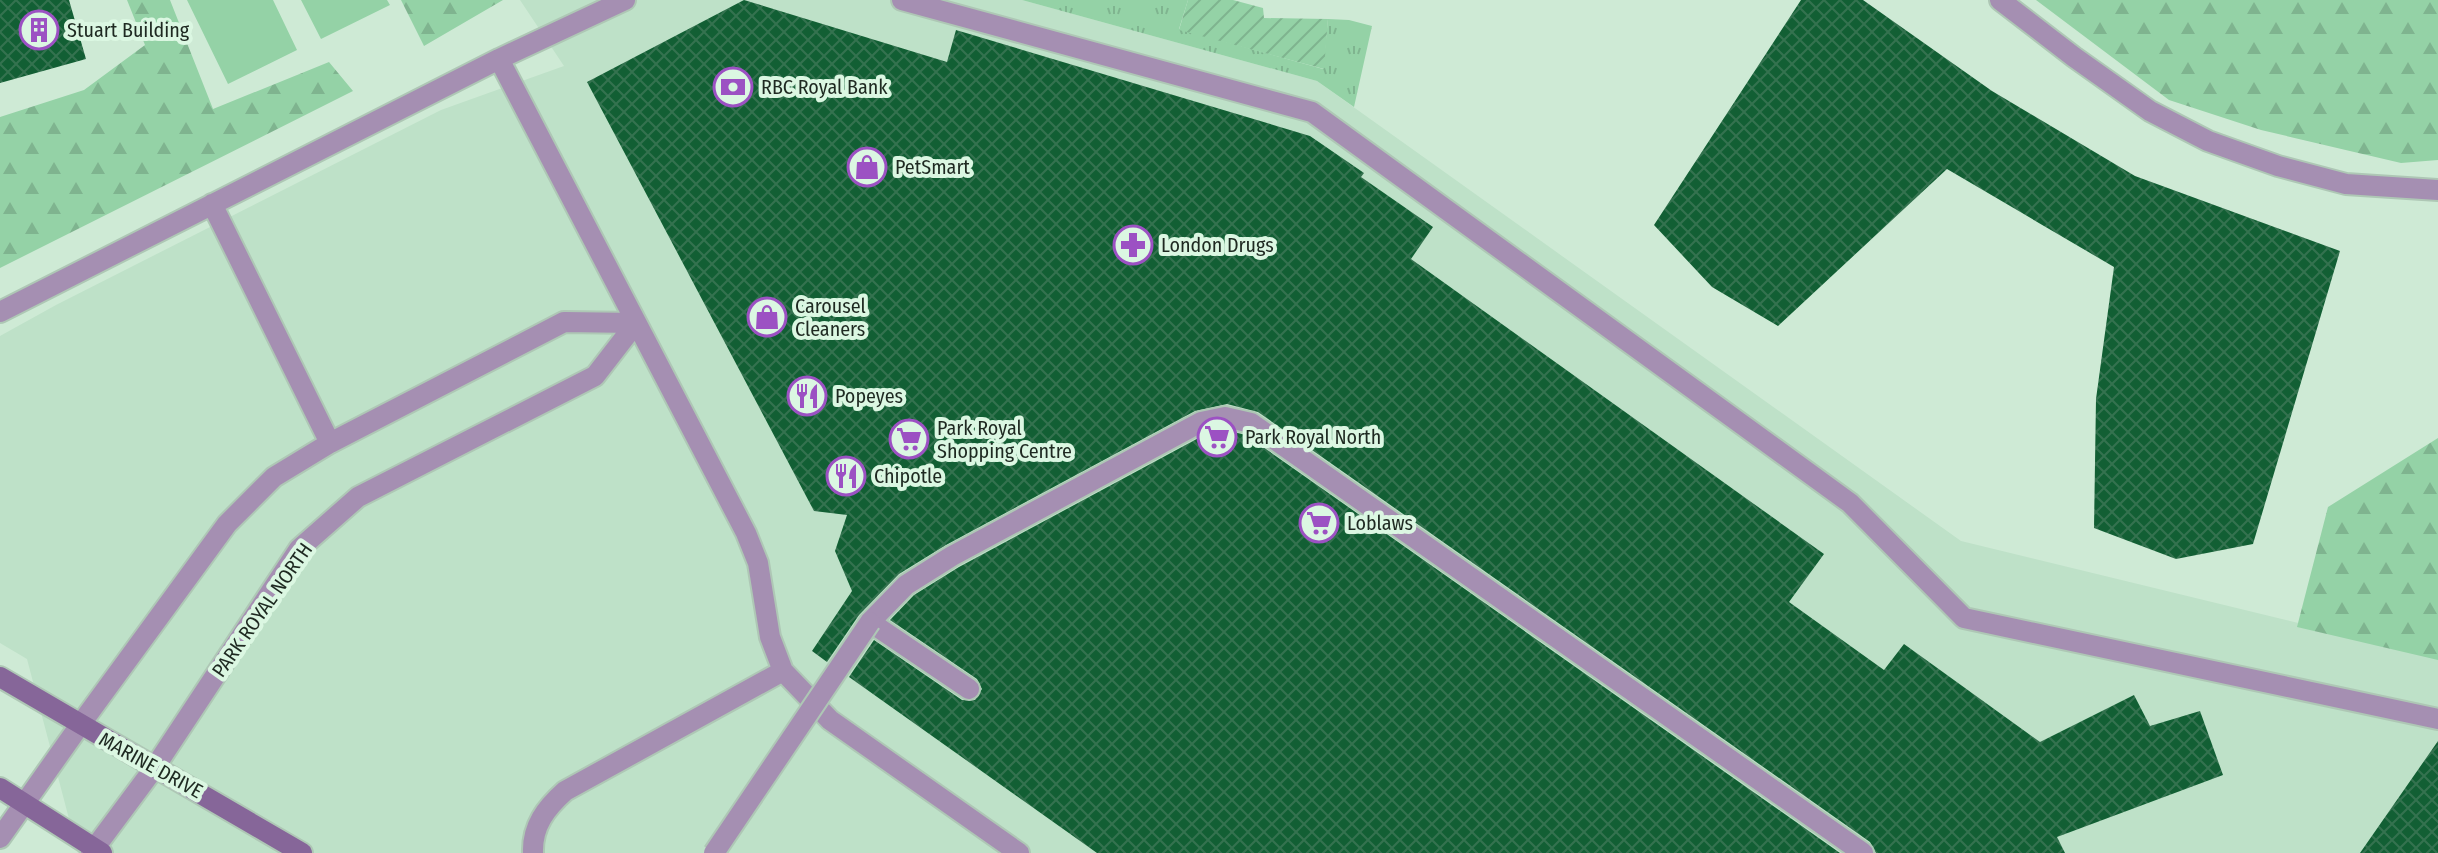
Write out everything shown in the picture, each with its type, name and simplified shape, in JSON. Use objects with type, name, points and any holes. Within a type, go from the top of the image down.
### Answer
[{"type":"main road","name":"MARINE DRIVE","points":[[0,677],[302,853]]},
{"type":"main road","points":[[0,788],[96,851]]},
{"type":"street","points":[[0,312],[499,59],[625,0]]},
{"type":"street","points":[[902,0],[1312,112],[1850,503],[1964,618],[2438,719]]},
{"type":"street","points":[[2000,0],[2150,111],[2208,141],[2278,166],[2346,184],[2438,190]]},
{"type":"street","points":[[499,59],[746,533],[758,563],[770,637],[783,671],[830,720],[1019,853]]},
{"type":"street","points":[[212,204],[330,443]]},
{"type":"street","points":[[0,838],[227,524],[274,477],[330,443],[564,322],[636,323]]},
{"type":"street","name":"PARK ROYAL NORTH","points":[[96,851],[299,549],[358,497],[595,376],[636,323]]},
{"type":"street","points":[[714,853],[870,622],[906,585],[952,556],[1201,422],[1225,417],[1251,423],[1863,853]]},
{"type":"street","points":[[870,622],[969,689]]},
{"type":"street","points":[[533,853],[539,822],[550,805],[565,791],[783,671]]},
{"type":"shaded area","name":"Park Royal Shopping Centre","points":[[520,0],[1022,0],[1317,81],[1961,541],[2438,657],[2438,853],[78,853],[27,659],[0,643],[0,336],[441,110],[564,66]]},
{"type":"green space","points":[[127,0],[170,0],[213,109],[329,62],[353,91],[0,268],[0,117],[84,90],[145,45]]},
{"type":"green space","points":[[187,0],[273,0],[297,50],[228,84]]},
{"type":"green space","points":[[301,0],[387,0],[390,5],[321,39]]},
{"type":"green space","points":[[401,0],[503,0],[424,46]]},
{"type":"green space","points":[[1022,0],[1188,0],[1179,29],[1323,69],[1328,19],[1372,26],[1354,107],[1317,81]]},
{"type":"green space","points":[[1188,0],[1233,0],[1263,8],[1264,18],[1328,19],[1324,69],[1179,30]]},
{"type":"green space","points":[[2036,0],[2438,0],[2438,160],[2401,163],[2261,130],[2169,100]]},
{"type":"green space","points":[[2438,438],[2438,660],[2297,627],[2328,507]]},
{"type":"building","name":"Stuart Building","points":[[0,0],[69,0],[86,59],[0,83]]},
{"type":"building","name":"Park Royal North","points":[[744,0],[947,62],[956,30],[1310,136],[1364,173],[1361,177],[1433,227],[1411,259],[1824,554],[1789,602],[1884,670],[1904,644],[2040,742],[2134,695],[2150,726],[2200,711],[2223,775],[2057,837],[2065,853],[1876,853],[1870,842],[1258,412],[1227,404],[1195,411],[946,545],[899,574],[859,615],[827,662],[812,651],[852,591],[835,551],[847,515],[814,511],[587,82]]},
{"type":"building","points":[[1801,0],[1863,0],[1992,91],[2135,176],[2340,251],[2253,544],[2176,559],[2094,528],[2096,399],[2114,267],[1947,169],[1778,326],[1712,287],[1654,225]]},
{"type":"building","points":[[1225,430],[1246,435],[1840,853],[1097,853],[849,677],[874,640],[962,700],[975,700],[982,689],[977,679],[890,620],[914,595],[959,567],[1206,434]]},
{"type":"building","points":[[2438,741],[2438,853],[2360,853]]},
{"type":"place","name":"Stuart Building","points":[[39,30]]},
{"type":"place","name":"RBC Royal Bank","points":[[733,87]]},
{"type":"place","name":"PetSmart","points":[[867,167]]},
{"type":"place","name":"London Drugs","points":[[1133,245]]},
{"type":"place","name":"Carousel Cleaners","points":[[767,317]]},
{"type":"place","name":"Popeyes","points":[[807,396]]},
{"type":"place","name":"Park Royal North","points":[[1217,437]]},
{"type":"place","name":"Park Royal Shopping Centre","points":[[909,439]]},
{"type":"place","name":"Chipotle","points":[[846,476]]},
{"type":"place","name":"Loblaws","points":[[1319,523]]}]
